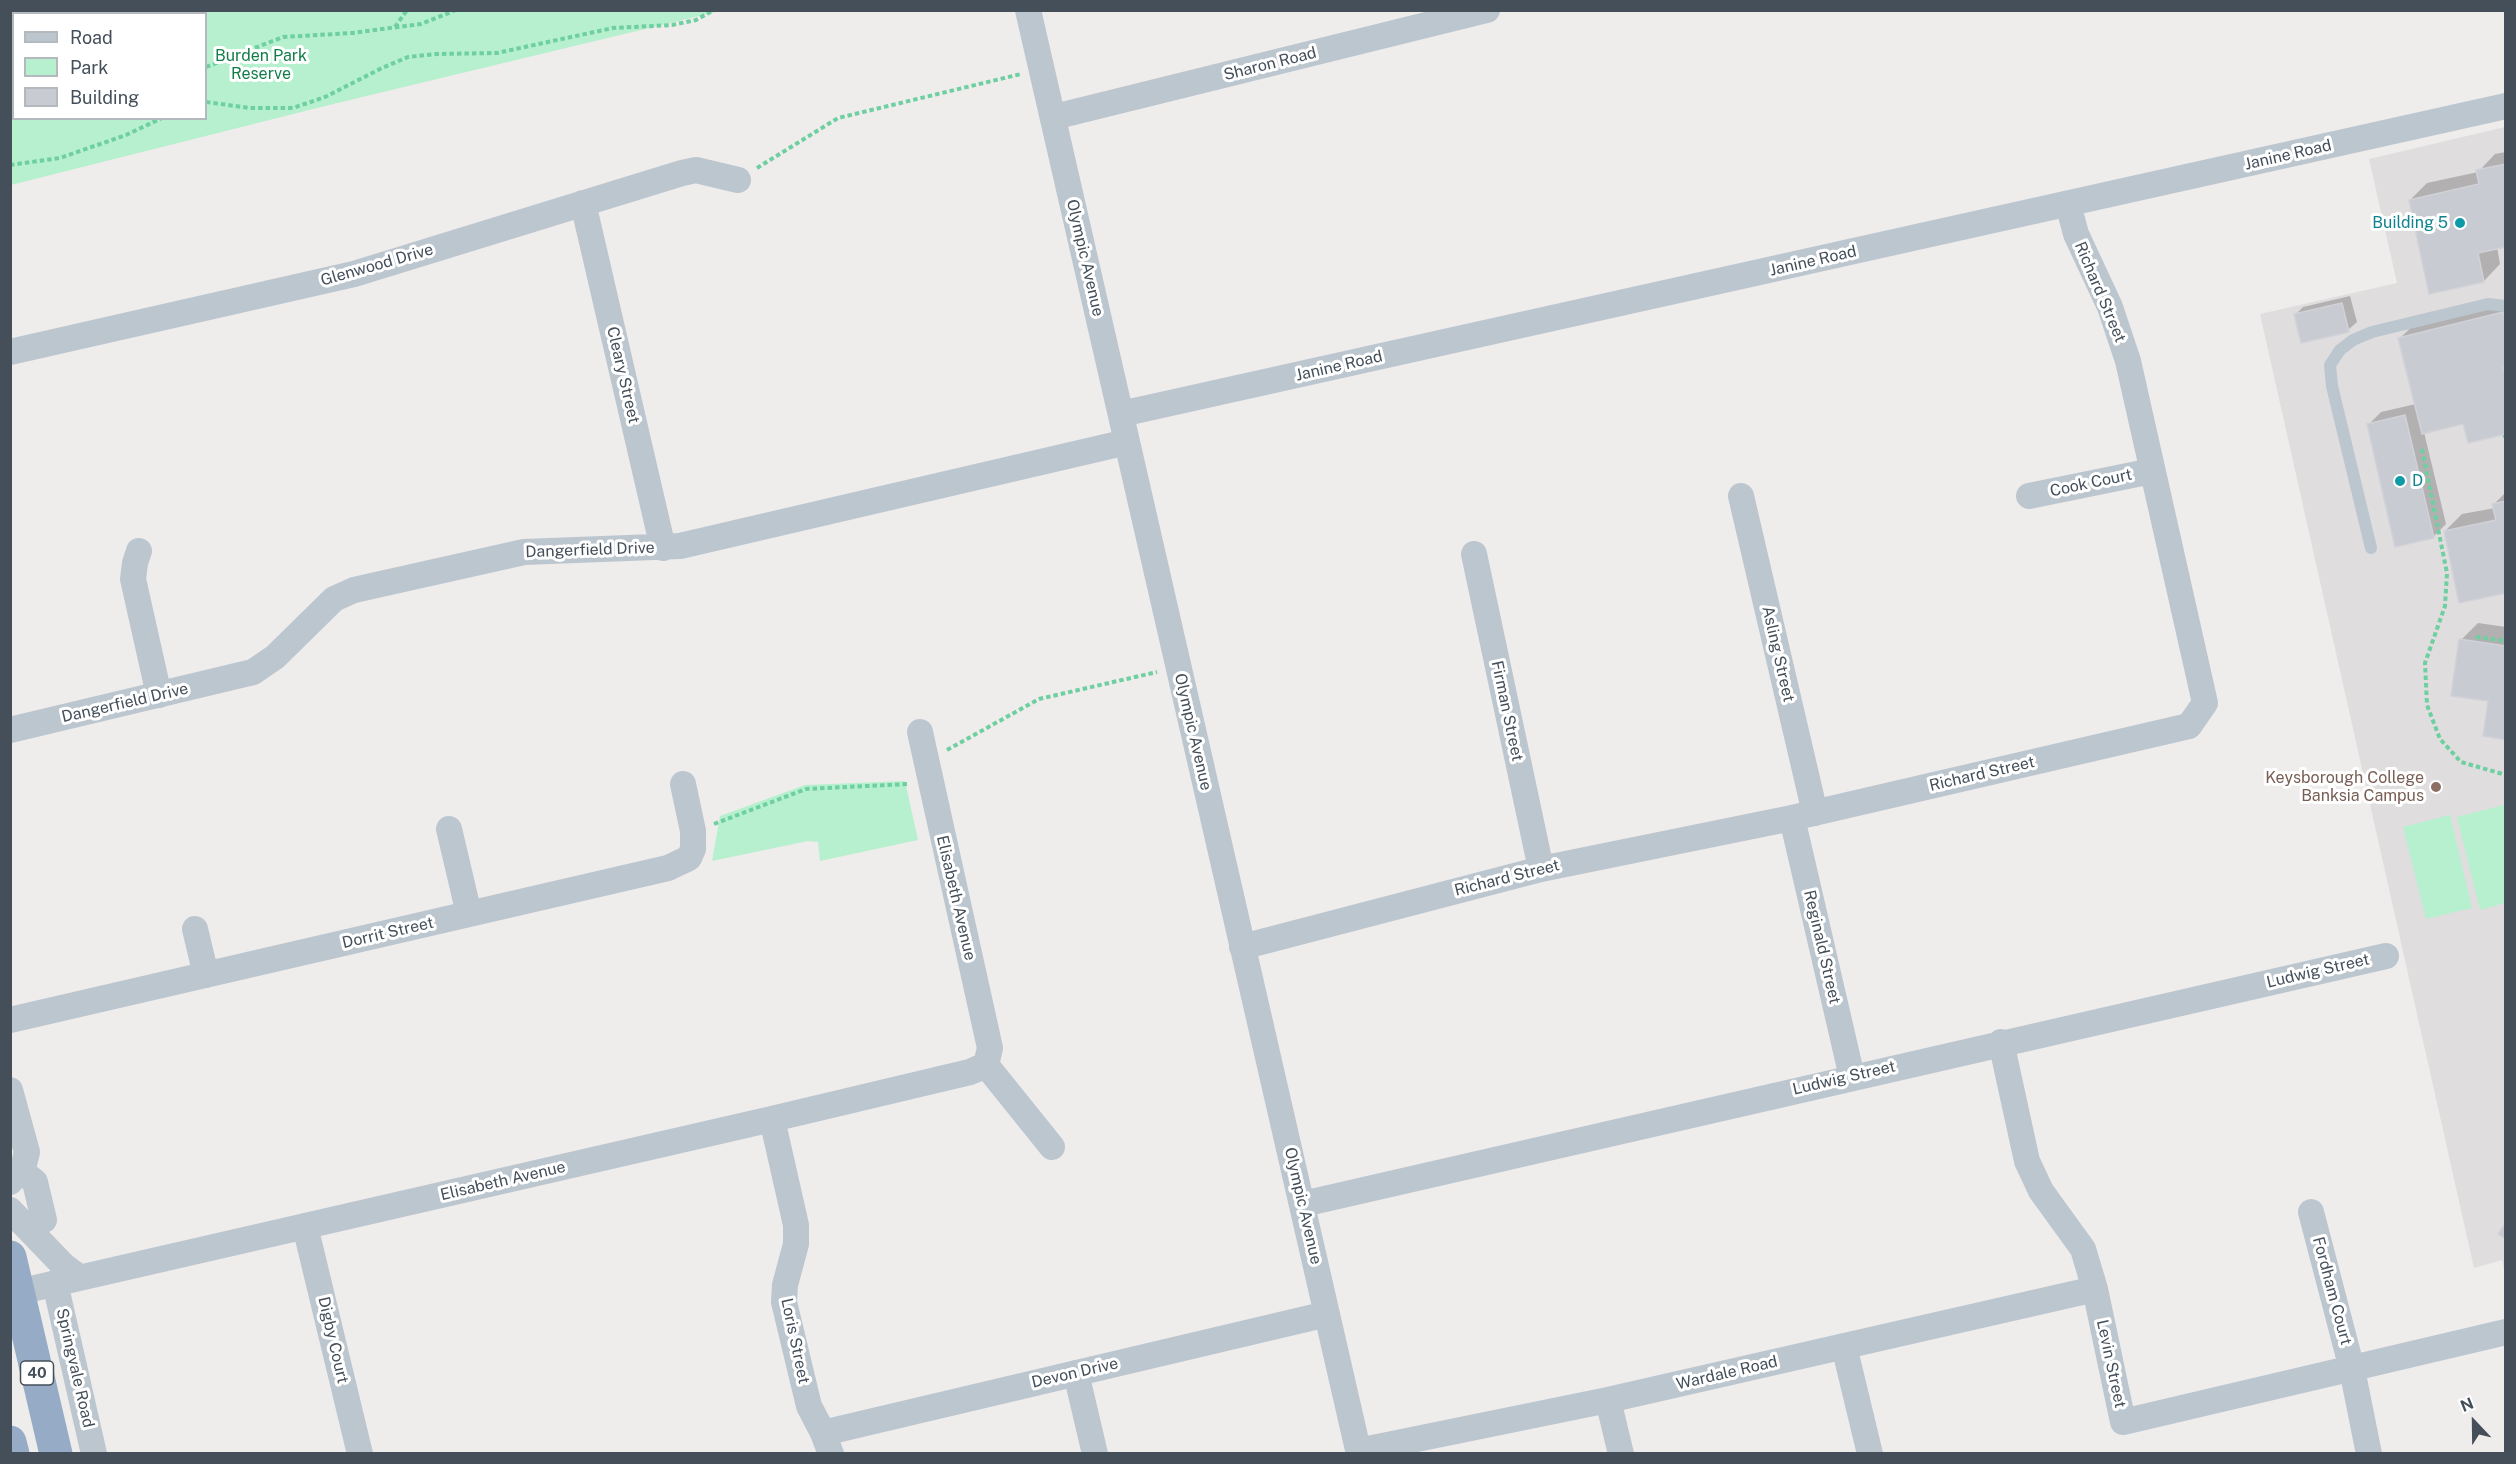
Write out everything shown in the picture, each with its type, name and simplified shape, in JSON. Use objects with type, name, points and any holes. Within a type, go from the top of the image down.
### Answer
[{"type":"highway","name":"40","points":[[10,1257],[14,1293],[56,1454]]},
{"type":"highway","points":[[10,1442],[13,1454]]},
{"type":"street","name":"Olympic Avenue","points":[[1028,10],[1359,1452]]},
{"type":"street","name":"Sharon Road","points":[[1054,117],[1487,10]]},
{"type":"street","name":"Janine Road","points":[[1121,414],[2505,106]]},
{"type":"street","name":"Glenwood Drive","points":[[10,352],[354,273],[696,170],[738,180]]},
{"type":"street","name":"Cleary Street","points":[[583,203],[663,548]]},
{"type":"street","name":"Richard Street","points":[[1242,947],[1541,869],[1804,815],[2189,726],[2205,703],[2128,361],[2110,307],[2076,234],[2068,204]]},
{"type":"street","name":"Dangerfield Drive","points":[[10,730],[253,672],[275,657],[334,599],[354,590],[524,552],[663,548],[691,543],[1127,442]]},
{"type":"street","name":"Cook Court","points":[[2029,496],[2152,471]]},
{"type":"street","name":"Asling Street","points":[[1741,496],[1804,815]]},
{"type":"street","points":[[139,552],[134,570],[135,588],[159,695]]},
{"type":"street","name":"Firman Street","points":[[1474,554],[1541,869]]},
{"type":"street","name":"Elisabeth Avenue","points":[[14,1293],[772,1119],[970,1072],[986,1065],[990,1048],[920,732]]},
{"type":"street","name":"Dorrit Street","points":[[10,1020],[668,868],[689,858],[693,849],[693,831],[683,784]]},
{"type":"street","name":"Reginald Street","points":[[1804,815],[1852,1077]]},
{"type":"street","points":[[449,829],[469,914]]},
{"type":"street","points":[[195,929],[206,975]]},
{"type":"street","name":"Ludwig Street","points":[[1303,1203],[2386,956]]},
{"type":"street","name":"Levin Street","points":[[2001,1042],[2028,1161],[2041,1191],[2084,1249],[2095,1289],[2123,1422],[2505,1332]]},
{"type":"street","points":[[986,1065],[1052,1147]]},
{"type":"street","points":[[10,1090],[27,1148],[26,1160],[15,1176],[35,1182],[44,1220]]},
{"type":"street","name":"Loris Street","points":[[772,1119],[796,1225],[795,1244],[785,1286],[784,1302],[809,1406],[827,1443]]},
{"type":"street","points":[[10,1210],[64,1266],[67,1280]]},
{"type":"street","name":"Fordham Court","points":[[2311,1212],[2352,1369],[2369,1454]]},
{"type":"street","name":"Digby Court","points":[[305,1226],[360,1454]]},
{"type":"street","name":"Springvale Road","points":[[67,1280],[94,1454]]},
{"type":"street","name":"Wardale Road","points":[[1359,1452],[1608,1400],[2095,1289]]},
{"type":"street","name":"Devon Drive","points":[[827,1443],[1076,1373],[1327,1314]]},
{"type":"street","points":[[1844,1346],[1870,1454]]},
{"type":"street","points":[[1076,1373],[1095,1454]]},
{"type":"street","points":[[1608,1400],[1621,1454]]},
{"type":"lane","points":[[2371,548],[2332,386],[2330,365],[2340,350],[2353,340],[2372,332],[2488,304],[2505,306]]},
{"type":"path","points":[[394,27],[407,10]]},
{"type":"path","points":[[207,67],[283,37],[352,33],[421,24],[456,10]]},
{"type":"path","points":[[207,102],[250,108],[293,108],[325,97],[408,57],[497,53],[613,28],[672,25],[696,20],[714,10]]},
{"type":"path","points":[[738,180],[838,118],[1042,69]]},
{"type":"path","points":[[10,165],[60,158],[126,135],[158,120]]},
{"type":"path","points":[[2422,449],[2446,573],[2445,606],[2425,663],[2427,705],[2440,739],[2461,762],[2505,776]]},
{"type":"path","points":[[2476,637],[2505,641]]},
{"type":"path","points":[[693,831],[806,789],[909,785],[905,774],[1039,699],[1178,668]]},
{"type":"shaded area","name":"Keysborough College Banksia Campus","points":[[2505,127],[2505,1274],[2502,1260],[2474,1268],[2260,314],[2397,283],[2369,159]]},
{"type":"green space","name":"Burden Park Reserve","points":[[11,10],[720,10],[720,11],[325,106],[11,185]]},
{"type":"green space","points":[[905,781],[918,840],[820,861],[818,842],[808,841],[712,861],[720,816],[805,785]]},
{"type":"green space","points":[[2504,805],[2505,903],[2480,910],[2457,817]]},
{"type":"green space","points":[[2450,815],[2472,908],[2426,919],[2403,827]]},
{"type":"building","name":"Building 5","points":[[2506,164],[2506,247],[2478,253],[2484,282],[2429,294],[2409,200],[2479,184],[2476,170]]},
{"type":"building","points":[[2342,303],[2349,332],[2301,343],[2294,314]]},
{"type":"building","points":[[2503,312],[2506,320],[2506,366],[2503,367],[2506,376],[2506,434],[2468,443],[2463,424],[2422,434],[2398,338]]},
{"type":"building","name":"D","points":[[2405,415],[2434,538],[2395,547],[2367,424]]},
{"type":"building","points":[[2506,501],[2506,593],[2459,603],[2444,531],[2496,520],[2492,504]]},
{"type":"building","points":[[2459,639],[2506,646],[2506,740],[2483,736],[2488,701],[2451,696]]},
{"type":"building","points":[[2506,1223],[2506,1239],[2498,1234]]},
{"type":"place","name":"Building 5","points":[[2460,223]]},
{"type":"place","name":"D","points":[[2400,481]]},
{"type":"place","name":"Keysborough College Banksia Campus","points":[[2436,787]]}]
